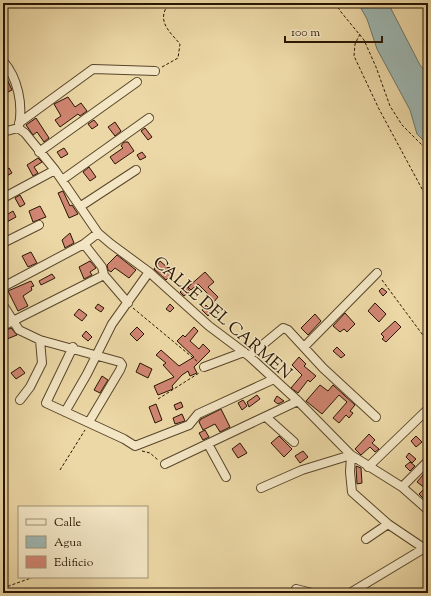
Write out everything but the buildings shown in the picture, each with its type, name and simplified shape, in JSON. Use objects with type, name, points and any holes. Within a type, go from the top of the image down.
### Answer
[{"type":"street","points":[[3,61],[17,85],[19,94],[19,126]]},
{"type":"street","points":[[3,132],[19,126],[93,69],[155,71]]},
{"type":"street","points":[[39,152],[137,82]]},
{"type":"street","points":[[3,102],[3,114]]},
{"type":"street","points":[[62,180],[149,118]]},
{"type":"street","name":"CALLE DEL CARMEN","points":[[19,126],[55,170],[98,233],[149,272],[209,326],[247,354],[298,401],[351,455],[402,487],[427,508]]},
{"type":"street","points":[[3,198],[55,170]]},
{"type":"street","points":[[81,206],[136,170]]},
{"type":"street","points":[[3,243],[39,224]]},
{"type":"street","points":[[3,287],[84,244],[98,233]]},
{"type":"street","points":[[84,244],[102,267],[104,276],[128,303]]},
{"type":"street","points":[[65,412],[87,374],[112,324],[149,272]]},
{"type":"street","points":[[304,347],[377,273]]},
{"type":"street","points":[[3,326],[104,276]]},
{"type":"street","points":[[3,305],[12,322],[19,330],[40,340],[73,347],[120,362],[122,365],[89,422]]},
{"type":"street","points":[[204,367],[247,354],[283,328],[288,330],[323,368],[376,417]]},
{"type":"street","points":[[20,400],[30,387],[42,363],[40,340]]},
{"type":"street","points":[[73,347],[46,403],[89,422],[135,446],[188,425],[198,414],[274,379]]},
{"type":"street","points":[[165,464],[298,401]]},
{"type":"street","points":[[368,467],[428,409]]},
{"type":"street","points":[[266,417],[294,442]]},
{"type":"street","points":[[208,444],[226,477]]},
{"type":"street","points":[[261,488],[302,470],[351,455],[350,472],[352,492],[388,524],[426,550],[350,593]]},
{"type":"street","points":[[402,487],[428,461]]},
{"type":"street","points":[[366,539],[388,524]]},
{"type":"street","points":[[296,589],[312,593]]},
{"type":"path","points":[[155,71],[178,58],[180,44],[164,25],[163,18],[166,8],[175,3]]},
{"type":"path","points":[[335,3],[364,40],[376,67],[390,106],[402,125],[428,151]]},
{"type":"path","points":[[360,34],[355,44],[354,56],[379,109],[428,200]]},
{"type":"path","points":[[377,273],[428,342]]},
{"type":"path","points":[[128,303],[204,367],[198,376],[158,399]]},
{"type":"path","points":[[60,470],[89,422]]},
{"type":"path","points":[[135,446],[143,452],[150,453],[161,464],[165,464]]},
{"type":"path","points":[[3,588],[31,578]]},
{"type":"water","points":[[358,3],[388,3],[420,65],[428,75],[428,145],[417,134],[410,110],[377,49],[367,19]]}]
